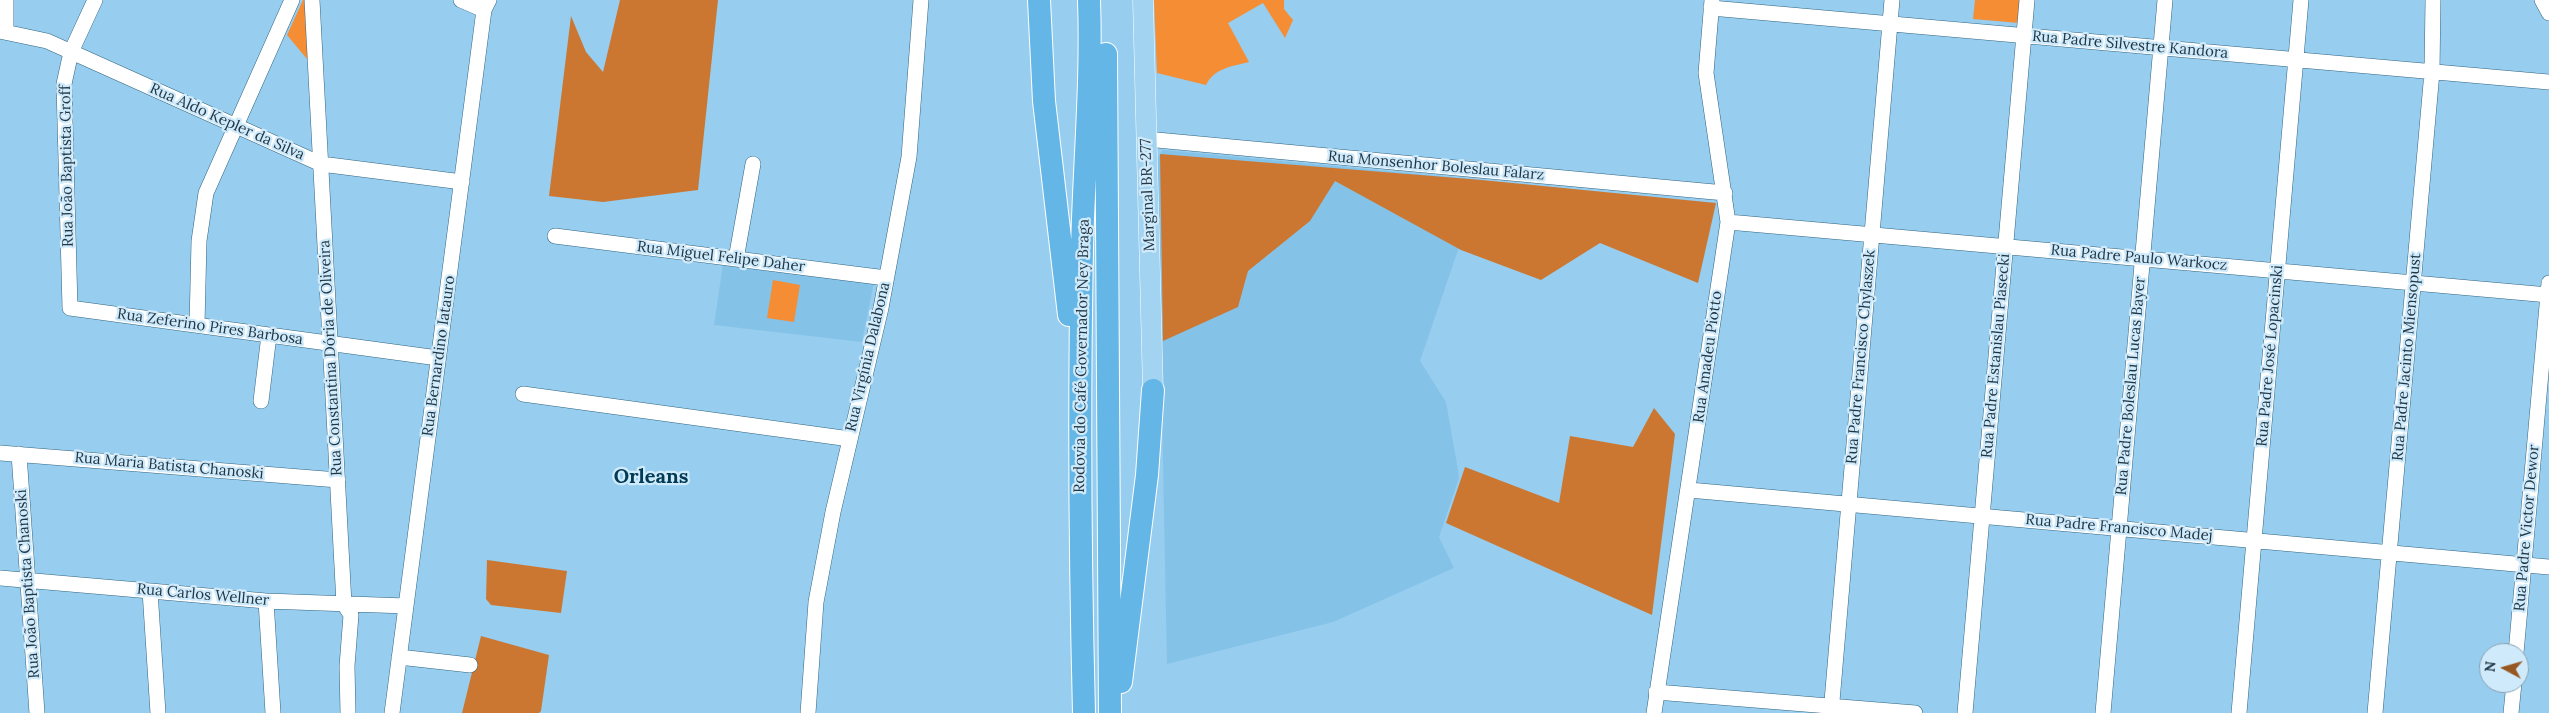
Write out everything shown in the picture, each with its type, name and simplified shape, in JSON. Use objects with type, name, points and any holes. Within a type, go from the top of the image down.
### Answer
[{"type":"highway","points":[[1038,0],[1044,101],[1080,409]]},
{"type":"highway","name":"Rodovia do Café Governador Ney Braga","points":[[1084,713],[1080,566],[1080,409],[1082,228],[1090,79],[1090,0]]},
{"type":"highway","name":"Rodovia do Café Governador Ney Braga","points":[[1105,0],[1110,713]]},
{"type":"highway","points":[[1117,713],[1147,475],[1153,390]]},
{"type":"main road","name":"Marginal BR-277","points":[[1143,0],[1153,390]]},
{"type":"street","points":[[3,32],[6,0]]},
{"type":"street","name":"Rua João Baptista Groff","points":[[70,308],[64,84],[71,52],[95,0]]},
{"type":"street","points":[[197,325],[199,241],[203,206],[211,178],[292,0]]},
{"type":"street","name":"Rua Constantina Dória de Oliveira","points":[[312,0],[344,604],[351,615],[348,650],[348,713]]},
{"type":"street","points":[[461,0],[486,5]]},
{"type":"street","name":"Rua Virgínia Dalabona","points":[[808,713],[816,602],[886,278],[911,147],[921,0]]},
{"type":"street","name":"Rua Padre Francisco Chylaszek","points":[[1831,710],[1892,0]]},
{"type":"street","name":"Rua Padre Estanislau Piasecki","points":[[1965,713],[2027,0]]},
{"type":"street","name":"Rua Padre Boleslau Lucas Bayer","points":[[2103,713],[2165,0]]},
{"type":"street","name":"Rua Padre José Lopacinski","points":[[2239,713],[2301,0]]},
{"type":"street","name":"Rua Padre Jacinto Miensopust","points":[[2375,713],[2432,72],[2433,0]]},
{"type":"street","points":[[2542,0],[2549,13]]},
{"type":"street","name":"Rua Padre Silvestre Kandora","points":[[1712,4],[1890,24],[2549,82]]},
{"type":"street","name":"Rua Amadeu Piotto","points":[[1654,713],[1728,222],[1706,73],[1712,4]]},
{"type":"street","name":"Rua Bernardino Iatauro","points":[[392,713],[486,5]]},
{"type":"street","name":"Rua Aldo Kepler da Silva","points":[[3,32],[36,38],[71,52],[321,164],[462,182]]},
{"type":"street","name":"Rua Monsenhor Boleslau Falarz","points":[[1146,139],[1725,193]]},
{"type":"street","points":[[736,259],[753,164]]},
{"type":"street","name":"Rua Padre Paulo Warkocz","points":[[1728,222],[2413,283],[2549,291]]},
{"type":"street","name":"Rua Miguel Felipe Daher","points":[[555,236],[886,278]]},
{"type":"street","name":"Rua Padre Victor Dewor","points":[[2517,643],[2549,291]]},
{"type":"street","name":"Rua Zeferino Pires Barbosa","points":[[70,308],[438,358]]},
{"type":"street","points":[[261,401],[269,335]]},
{"type":"street","points":[[523,394],[850,439]]},
{"type":"street","name":"Rua Maria Batista Chanoski","points":[[0,453],[338,480]]},
{"type":"street","name":"Rua João Baptista Chanoski","points":[[19,454],[37,713]]},
{"type":"street","name":"Rua Padre Francisco Madej","points":[[1689,490],[2549,567]]},
{"type":"street","name":"Rua Carlos Wellner","points":[[0,578],[266,601],[406,606]]},
{"type":"street","points":[[150,591],[158,713]]},
{"type":"street","points":[[266,601],[273,713]]},
{"type":"street","points":[[399,656],[470,665]]},
{"type":"street","points":[[1656,692],[1831,710],[1915,713]]},
{"type":"street","points":[[2511,713],[2513,693]]},
{"type":"shaded area","points":[[303,0],[308,0],[312,65],[287,35]]},
{"type":"shaded area","points":[[620,0],[718,0],[698,190],[603,202],[549,196],[571,16],[586,52],[603,72]]},
{"type":"shaded area","points":[[1154,0],[1284,0],[1284,9],[1293,20],[1285,38],[1263,3],[1228,23],[1249,62],[1219,71],[1209,79],[1206,85],[1157,73]]},
{"type":"shaded area","points":[[1975,0],[2021,0],[2019,23],[1973,19]]},
{"type":"shaded area","points":[[1163,150],[1482,180],[1420,361],[1446,402],[1458,470],[1459,478],[1439,537],[1454,568],[1333,622],[1167,664],[1157,158]]},
{"type":"shaded area","points":[[1160,154],[1482,180],[1716,203],[1698,283],[1600,243],[1541,280],[1461,250],[1335,181],[1310,221],[1248,271],[1238,307],[1163,341]]},
{"type":"shaded area","points":[[723,264],[874,282],[862,342],[714,325]]},
{"type":"shaded area","points":[[773,280],[800,285],[794,322],[767,318]]},
{"type":"shaded area","points":[[1654,408],[1675,434],[1652,615],[1446,523],[1465,467],[1559,503],[1570,436],[1633,447]]},
{"type":"shaded area","points":[[487,560],[567,571],[561,613],[491,605],[486,599]]},
{"type":"shaded area","points":[[481,636],[549,655],[541,711],[539,713],[462,713]]},
{"type":"district","name":"Orleans","points":[[651,477]]}]
